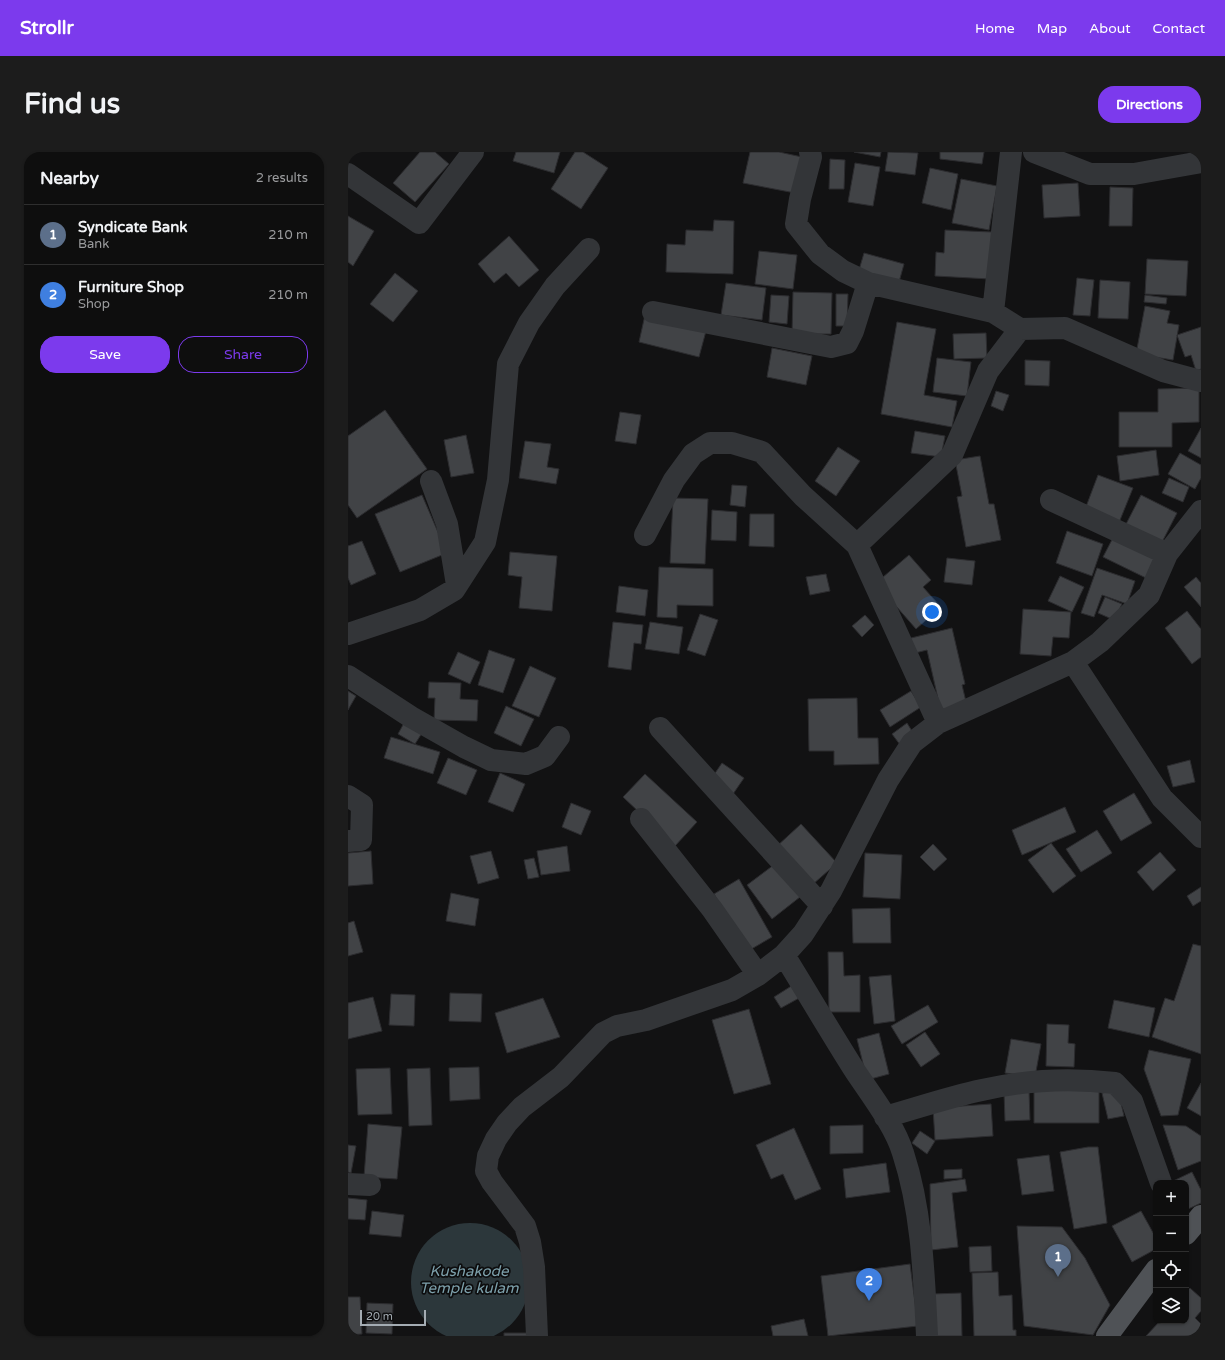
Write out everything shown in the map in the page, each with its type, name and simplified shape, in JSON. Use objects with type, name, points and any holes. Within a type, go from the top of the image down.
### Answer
[{"type":"main road","points":[[1189,1230],[1201,1216]]},
{"type":"main road","points":[[1107,1336],[1153,1274]]},
{"type":"street","points":[[348,174],[419,223],[473,152]]},
{"type":"street","points":[[810,152],[811,157],[800,200],[796,224],[820,254],[843,271],[868,283],[993,312],[1020,329],[1065,328],[1164,371],[1201,380]]},
{"type":"street","points":[[993,312],[1011,152]]},
{"type":"street","points":[[1034,152],[1090,174],[1134,174],[1201,162]]},
{"type":"street","points":[[348,634],[420,610],[454,590],[485,542],[498,480],[508,364],[529,323],[555,286],[589,249]]},
{"type":"street","points":[[653,312],[831,347],[847,343],[854,331],[868,283]]},
{"type":"street","points":[[857,545],[952,455],[988,371],[1020,329]]},
{"type":"street","points":[[645,535],[674,480],[693,454],[710,443],[732,443],[762,452],[803,496],[857,545],[938,723]]},
{"type":"street","points":[[431,481],[447,524],[457,585]]},
{"type":"street","points":[[1051,500],[1168,554]]},
{"type":"street","points":[[538,1336],[534,1267],[530,1242],[525,1226],[492,1182],[486,1171],[488,1156],[496,1139],[507,1123],[522,1107],[561,1077],[603,1033],[617,1026],[646,1020],[732,990],[758,974],[784,954],[803,934],[822,906],[888,780],[912,743],[938,723],[1073,662],[1100,642],[1149,595],[1168,554],[1201,511]]},
{"type":"street","points":[[1073,662],[1162,798],[1201,837]]},
{"type":"street","points":[[348,676],[411,717],[464,747],[491,760],[526,764],[545,756],[559,737]]},
{"type":"street","points":[[660,728],[822,906]]},
{"type":"street","points":[[348,796],[362,805],[361,840],[348,841]]},
{"type":"street","points":[[641,819],[712,909],[758,974]]},
{"type":"street","points":[[784,954],[835,1040],[885,1117],[903,1151],[915,1198],[924,1280],[927,1336]]},
{"type":"street","points":[[885,1117],[982,1090],[1038,1082],[1088,1080],[1115,1083],[1132,1101],[1160,1180]]},
{"type":"street","points":[[348,1184],[370,1185]]},
{"type":"water","name":"Kushakode Temple kulam","points":[[470,1223],[482,1224],[493,1228],[512,1240],[524,1259],[528,1270],[528,1294],[524,1305],[512,1324],[493,1336],[482,1340],[470,1341],[458,1340],[447,1336],[428,1324],[416,1305],[412,1294],[411,1282],[412,1270],[416,1259],[428,1240],[447,1228],[458,1224]]},
{"type":"building","points":[[420,152],[435,152],[449,164],[415,202],[393,183]]},
{"type":"building","points":[[516,152],[560,152],[554,173],[513,161]]},
{"type":"building","points":[[575,152],[583,152],[608,168],[581,209],[551,189]]},
{"type":"building","points":[[750,152],[779,152],[802,157],[795,193],[743,183]]},
{"type":"building","points":[[854,152],[881,152],[880,157]]},
{"type":"building","points":[[888,152],[918,153],[915,175],[885,171]]},
{"type":"building","points":[[940,152],[984,152],[982,164],[940,159]]},
{"type":"building","points":[[830,159],[845,160],[844,189],[829,189]]},
{"type":"building","points":[[855,163],[880,167],[873,206],[848,202]]},
{"type":"building","points":[[930,168],[958,174],[951,210],[922,203]]},
{"type":"building","points":[[961,179],[997,186],[989,230],[952,223]]},
{"type":"building","points":[[1078,183],[1080,216],[1044,218],[1042,185]]},
{"type":"building","points":[[1110,187],[1133,188],[1132,226],[1109,226]]},
{"type":"building","points":[[348,216],[374,231],[353,266],[348,262]]},
{"type":"building","points":[[714,220],[734,221],[733,274],[666,272],[667,244],[685,245],[686,230],[713,231]]},
{"type":"building","points":[[945,230],[992,232],[990,279],[935,276],[936,252],[944,253]]},
{"type":"building","points":[[509,236],[539,270],[519,287],[506,273],[494,283],[478,264]]},
{"type":"building","points":[[759,251],[797,255],[793,289],[755,284]]},
{"type":"building","points":[[864,253],[904,264],[899,282],[859,270]]},
{"type":"building","points":[[1147,259],[1188,261],[1186,296],[1145,294]]},
{"type":"building","points":[[395,273],[418,291],[393,322],[370,304]]},
{"type":"building","points":[[1077,278],[1094,280],[1090,316],[1073,315]]},
{"type":"building","points":[[1100,280],[1130,282],[1128,319],[1098,318]]},
{"type":"building","points":[[726,283],[766,288],[762,320],[721,315]]},
{"type":"building","points":[[793,292],[832,293],[831,334],[792,334]]},
{"type":"building","points":[[836,294],[848,294],[847,326],[836,326]]},
{"type":"building","points":[[771,295],[789,296],[787,324],[769,322]]},
{"type":"building","points":[[1145,295],[1167,298],[1166,304],[1144,302]]},
{"type":"building","points":[[1145,306],[1170,311],[1167,323],[1179,325],[1173,360],[1136,354]]},
{"type":"building","points":[[645,315],[706,331],[699,357],[639,342]]},
{"type":"building","points":[[897,322],[936,329],[924,395],[957,401],[952,427],[881,414]]},
{"type":"building","points":[[1201,327],[1201,369],[1196,371],[1191,355],[1185,357],[1177,335]]},
{"type":"building","points":[[986,333],[987,358],[954,359],[953,334]]},
{"type":"building","points":[[772,348],[812,356],[806,385],[767,377]]},
{"type":"building","points":[[937,358],[971,362],[967,396],[933,392]]},
{"type":"building","points":[[1025,360],[1050,361],[1049,386],[1025,385]]},
{"type":"building","points":[[1199,388],[1199,422],[1172,423],[1172,447],[1119,447],[1119,412],[1158,412],[1158,389]]},
{"type":"building","points":[[996,391],[1009,395],[1003,411],[991,406]]},
{"type":"building","points":[[385,410],[427,469],[357,518],[348,505],[348,436]]},
{"type":"building","points":[[620,412],[641,415],[636,444],[615,441]]},
{"type":"building","points":[[1201,428],[1201,458],[1188,451]]},
{"type":"building","points":[[915,431],[945,436],[941,457],[911,453]]},
{"type":"building","points":[[466,435],[474,473],[451,477],[444,440]]},
{"type":"building","points":[[525,441],[551,444],[547,467],[559,469],[556,484],[519,478]]},
{"type":"building","points":[[838,447],[860,461],[836,496],[815,481]]},
{"type":"building","points":[[1156,450],[1159,475],[1120,481],[1117,456]]},
{"type":"building","points":[[1180,453],[1201,465],[1201,478],[1195,489],[1168,474]]},
{"type":"building","points":[[980,456],[989,504],[994,504],[1001,540],[966,547],[957,497],[962,496],[955,460]]},
{"type":"building","points":[[1098,475],[1133,488],[1118,525],[1084,512]]},
{"type":"building","points":[[1169,478],[1189,487],[1183,502],[1162,493]]},
{"type":"building","points":[[732,485],[747,486],[745,507],[730,505]]},
{"type":"building","points":[[422,495],[447,553],[400,572],[375,514]]},
{"type":"building","points":[[1141,495],[1177,513],[1160,546],[1124,528]]},
{"type":"building","points":[[673,498],[708,499],[705,564],[670,563]]},
{"type":"building","points":[[712,510],[737,512],[736,541],[711,540]]},
{"type":"building","points":[[750,514],[774,514],[774,547],[749,546]]},
{"type":"building","points":[[1067,531],[1103,544],[1092,576],[1056,563]]},
{"type":"building","points":[[1116,532],[1159,554],[1146,578],[1103,557]]},
{"type":"building","points":[[362,541],[376,574],[351,585],[348,578],[348,546]]},
{"type":"building","points":[[510,552],[557,556],[552,611],[519,608],[522,577],[508,575]]},
{"type":"building","points":[[909,555],[931,580],[923,587],[941,607],[916,629],[876,583]]},
{"type":"building","points":[[947,558],[975,561],[972,585],[944,582]]},
{"type":"building","points":[[659,567],[713,569],[713,606],[677,605],[677,618],[657,617]]},
{"type":"building","points":[[1097,568],[1135,581],[1127,604],[1102,595],[1094,617],[1081,613]]},
{"type":"building","points":[[826,574],[830,591],[810,595],[806,577]]},
{"type":"building","points":[[1060,576],[1084,587],[1072,612],[1048,601]]},
{"type":"building","points":[[1196,577],[1201,583],[1201,607],[1184,587]]},
{"type":"building","points":[[619,586],[648,590],[645,616],[616,612]]},
{"type":"building","points":[[1105,597],[1122,604],[1114,620],[1098,613]]},
{"type":"building","points":[[1023,609],[1071,612],[1069,638],[1053,637],[1051,656],[1020,654]]},
{"type":"building","points":[[1187,611],[1201,629],[1201,657],[1192,664],[1165,628]]},
{"type":"building","points":[[700,614],[718,620],[705,656],[687,650]]},
{"type":"building","points":[[865,615],[874,625],[862,637],[852,626]]},
{"type":"building","points":[[613,622],[643,625],[641,644],[634,643],[631,670],[608,667]]},
{"type":"building","points":[[650,622],[683,627],[679,654],[645,649]]},
{"type":"building","points":[[952,628],[965,684],[962,685],[967,706],[941,712],[927,650],[911,654],[907,639]]},
{"type":"building","points":[[489,650],[515,659],[503,693],[478,685]]},
{"type":"building","points":[[458,652],[480,662],[470,684],[448,674]]},
{"type":"building","points":[[530,666],[556,678],[539,717],[512,706]]},
{"type":"building","points":[[429,682],[461,683],[460,699],[478,700],[477,721],[434,720],[435,698],[428,698]]},
{"type":"building","points":[[348,691],[356,696],[348,710]]},
{"type":"building","points":[[911,691],[921,707],[890,727],[880,710]]},
{"type":"building","points":[[857,698],[858,738],[878,738],[879,764],[834,765],[834,751],[809,751],[808,699]]},
{"type":"building","points":[[506,706],[534,719],[521,746],[494,733]]},
{"type":"building","points":[[404,723],[422,733],[415,744],[398,734]]},
{"type":"building","points":[[907,723],[915,736],[901,746],[892,734]]},
{"type":"building","points":[[391,737],[440,752],[433,774],[384,758]]},
{"type":"building","points":[[448,758],[477,770],[466,795],[437,783]]},
{"type":"building","points":[[1190,760],[1195,782],[1173,787],[1167,766]]},
{"type":"building","points":[[722,763],[744,778],[733,794],[711,779]]},
{"type":"building","points":[[500,773],[525,784],[513,812],[488,802]]},
{"type":"building","points":[[645,774],[697,822],[675,846],[623,797]]},
{"type":"building","points":[[1134,793],[1152,823],[1121,841],[1103,811]]},
{"type":"building","points":[[571,803],[591,811],[581,835],[562,827]]},
{"type":"building","points":[[1065,807],[1076,832],[1022,855],[1012,830]]},
{"type":"building","points":[[801,824],[837,863],[812,885],[776,847]]},
{"type":"building","points":[[1097,830],[1112,853],[1081,872],[1066,849]]},
{"type":"building","points":[[1051,843],[1076,876],[1053,893],[1028,860]]},
{"type":"building","points":[[933,844],[947,859],[934,871],[920,857]]},
{"type":"building","points":[[567,846],[570,871],[541,875],[537,851]]},
{"type":"building","points":[[371,851],[373,884],[348,886],[348,853]]},
{"type":"building","points":[[491,851],[499,878],[478,884],[470,856]]},
{"type":"building","points":[[1160,852],[1176,870],[1153,891],[1137,872]]},
{"type":"building","points":[[865,853],[902,855],[900,899],[863,897]]},
{"type":"building","points":[[534,858],[539,877],[528,879],[524,860]]},
{"type":"building","points":[[775,864],[800,897],[772,919],[747,885]]},
{"type":"building","points":[[739,879],[772,937],[748,951],[714,894]]},
{"type":"building","points":[[1201,887],[1201,901],[1193,906],[1187,896]]},
{"type":"building","points":[[451,893],[479,899],[475,926],[446,921]]},
{"type":"building","points":[[890,908],[891,943],[853,943],[852,909]]},
{"type":"building","points":[[354,921],[363,952],[348,956],[348,923]]},
{"type":"building","points":[[1193,944],[1201,946],[1201,1054],[1152,1037],[1165,998],[1174,1001]]},
{"type":"building","points":[[828,952],[843,952],[844,976],[860,975],[860,1012],[829,1012]]},
{"type":"building","points":[[891,975],[895,1021],[874,1024],[869,977]]},
{"type":"building","points":[[793,985],[801,997],[781,1008],[774,997]]},
{"type":"building","points":[[450,993],[482,994],[481,1022],[449,1021]]},
{"type":"building","points":[[391,994],[415,995],[414,1026],[389,1025]]},
{"type":"building","points":[[373,997],[382,1031],[348,1039],[348,1003]]},
{"type":"building","points":[[543,998],[560,1037],[507,1053],[495,1013]]},
{"type":"building","points":[[1114,1000],[1155,1008],[1149,1037],[1108,1028]]},
{"type":"building","points":[[928,1005],[938,1022],[902,1044],[891,1026]]},
{"type":"building","points":[[749,1009],[771,1084],[734,1094],[712,1020]]},
{"type":"building","points":[[1047,1024],[1069,1025],[1068,1043],[1075,1044],[1074,1067],[1046,1066]]},
{"type":"building","points":[[925,1032],[940,1054],[921,1067],[906,1045]]},
{"type":"building","points":[[879,1033],[889,1074],[867,1080],[857,1039]]},
{"type":"building","points":[[1011,1039],[1041,1044],[1035,1077],[1005,1073]]},
{"type":"building","points":[[1149,1050],[1191,1059],[1178,1115],[1161,1116],[1144,1069]]},
{"type":"building","points":[[479,1067],[480,1099],[450,1101],[449,1068]]},
{"type":"building","points":[[390,1068],[392,1114],[358,1115],[356,1069]]},
{"type":"building","points":[[430,1068],[432,1125],[409,1126],[407,1069]]},
{"type":"building","points":[[1201,1083],[1201,1116],[1187,1108]]},
{"type":"building","points":[[1099,1089],[1099,1123],[1034,1123],[1034,1090]]},
{"type":"building","points":[[1118,1090],[1124,1116],[1108,1119],[1102,1093]]},
{"type":"building","points":[[1029,1091],[1030,1120],[1005,1121],[1004,1092]]},
{"type":"building","points":[[991,1104],[993,1136],[935,1140],[933,1108]]},
{"type":"building","points":[[368,1124],[402,1127],[397,1179],[364,1177]]},
{"type":"building","points":[[863,1125],[863,1153],[830,1154],[830,1126]]},
{"type":"building","points":[[1163,1125],[1186,1126],[1201,1136],[1201,1161],[1178,1170]]},
{"type":"building","points":[[794,1128],[821,1189],[795,1200],[783,1174],[771,1179],[756,1145]]},
{"type":"building","points":[[920,1131],[935,1141],[927,1154],[912,1143]]},
{"type":"building","points":[[348,1145],[356,1146],[351,1173],[348,1172]]},
{"type":"building","points":[[1088,1147],[1098,1147],[1107,1223],[1074,1229],[1060,1152]]},
{"type":"building","points":[[1049,1155],[1054,1191],[1022,1195],[1017,1159]]},
{"type":"building","points":[[886,1163],[890,1192],[846,1198],[843,1169]]},
{"type":"building","points":[[962,1169],[962,1178],[944,1179],[944,1170]]},
{"type":"building","points":[[1192,1172],[1201,1190],[1201,1203],[1189,1209],[1189,1180],[1175,1180]]},
{"type":"building","points":[[965,1179],[967,1191],[952,1193],[958,1247],[931,1250],[930,1184]]},
{"type":"building","points":[[348,1198],[367,1200],[365,1220],[348,1219]]},
{"type":"building","points":[[372,1211],[404,1215],[401,1237],[369,1234]]},
{"type":"building","points":[[1141,1211],[1153,1233],[1153,1251],[1132,1262],[1112,1226]]},
{"type":"building","points":[[1017,1226],[1062,1227],[1085,1258],[1110,1305],[1093,1335],[1024,1326]]},
{"type":"building","points":[[991,1246],[992,1271],[970,1272],[969,1247]]},
{"type":"building","points":[[910,1264],[918,1326],[828,1336],[821,1276]]},
{"type":"building","points":[[998,1272],[999,1296],[1012,1295],[1013,1330],[1016,1330],[1016,1336],[974,1336],[972,1273]]},
{"type":"building","points":[[1190,1288],[1201,1298],[1201,1311],[1195,1318],[1201,1324],[1201,1336],[1146,1336],[1157,1324],[1189,1324]]},
{"type":"building","points":[[961,1293],[962,1336],[934,1336],[933,1294]]},
{"type":"building","points":[[348,1297],[360,1297],[362,1334],[348,1335]]},
{"type":"building","points":[[367,1303],[393,1304],[392,1334],[366,1333]]},
{"type":"building","points":[[804,1319],[808,1336],[773,1336],[771,1326]]},
{"type":"building","points":[[504,1333],[532,1333],[532,1336],[504,1336]]},
{"type":"place","name":"Syndicate Bank","points":[[1058,1277]]},
{"type":"place","name":"Furniture Shop","points":[[869,1301]]}]
